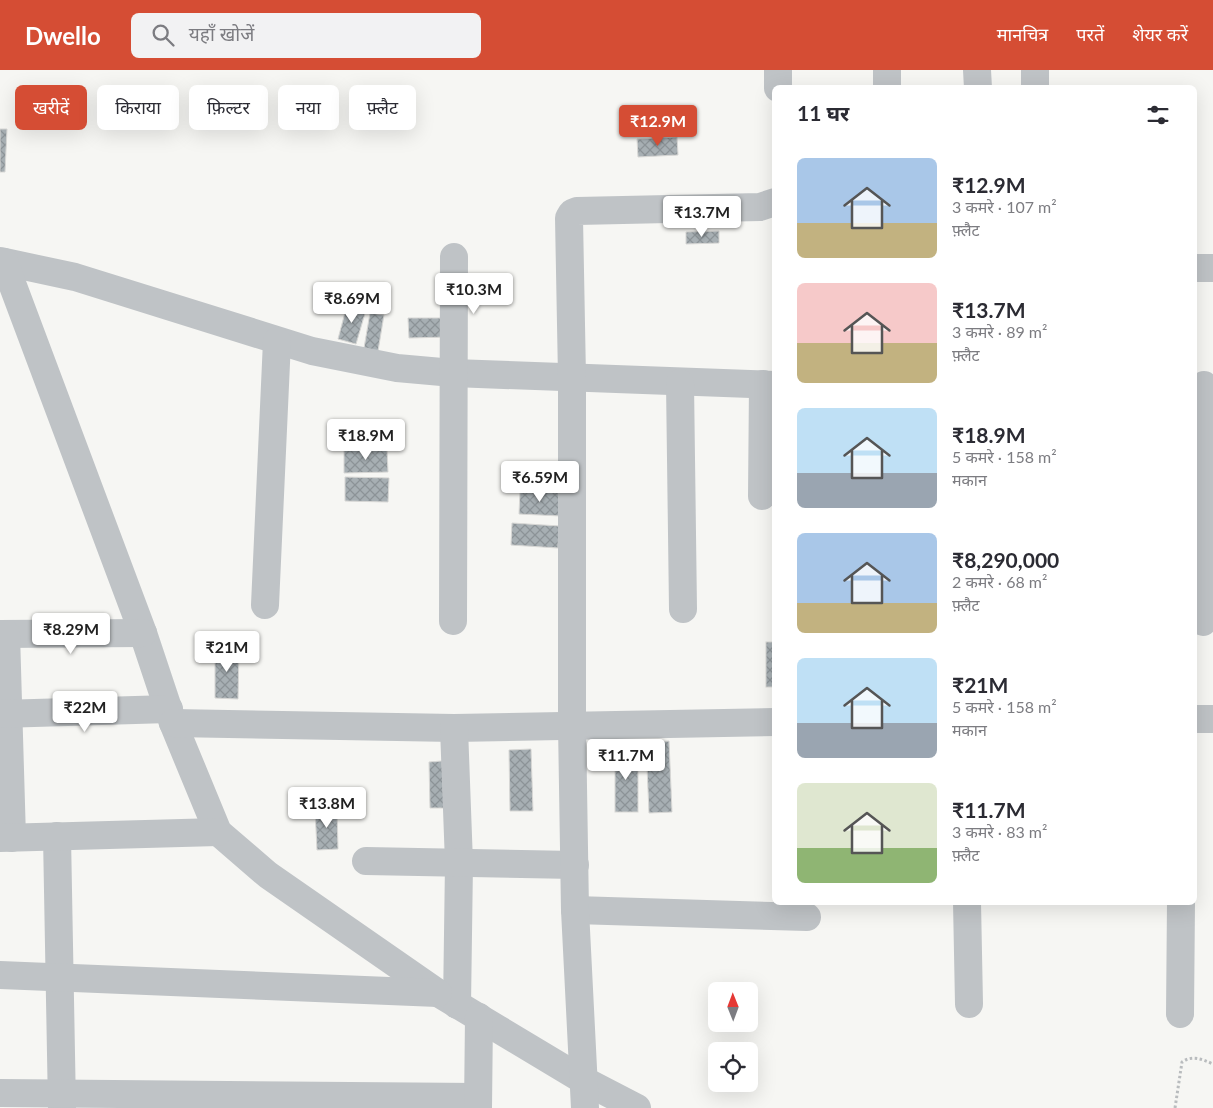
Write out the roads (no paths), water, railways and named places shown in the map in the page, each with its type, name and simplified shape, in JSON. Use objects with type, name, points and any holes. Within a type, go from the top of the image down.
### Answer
[{"type":"street","points":[[778,70],[778,85]]},
{"type":"street","points":[[887,70],[887,85]]},
{"type":"street","points":[[977,70],[978,85]]},
{"type":"street","points":[[1035,70],[1035,85]]},
{"type":"street","points":[[585,1108],[575,910],[572,725],[572,377],[568,224],[572,213],[760,207],[772,203]]},
{"type":"street","points":[[453,621],[454,257]]},
{"type":"street","points":[[2,262],[76,277],[277,341],[355,361],[397,368],[453,373],[769,385],[762,496]]},
{"type":"street","points":[[2,262],[143,633],[200,793],[218,832],[268,875],[458,1005],[584,1080],[637,1108]]},
{"type":"street","points":[[1197,268],[1213,268]]},
{"type":"street","points":[[265,605],[277,341]]},
{"type":"street","points":[[680,383],[683,609]]},
{"type":"street","points":[[1204,385],[1204,622]]},
{"type":"street","points":[[143,633],[3,634],[6,838],[218,832]]},
{"type":"street","points":[[4,714],[171,716],[454,728],[772,722]]},
{"type":"street","points":[[1197,719],[1213,719]]},
{"type":"street","points":[[0,1093],[62,1101],[478,1102],[458,1005],[458,863],[454,728]]},
{"type":"street","points":[[58,836],[62,1101]]},
{"type":"street","points":[[366,861],[575,865]]},
{"type":"street","points":[[967,905],[969,1004]]},
{"type":"street","points":[[1180,1014],[1181,905]]},
{"type":"street","points":[[575,910],[807,917]]},
{"type":"street","points":[[0,975],[60,977],[458,1005]]}]
